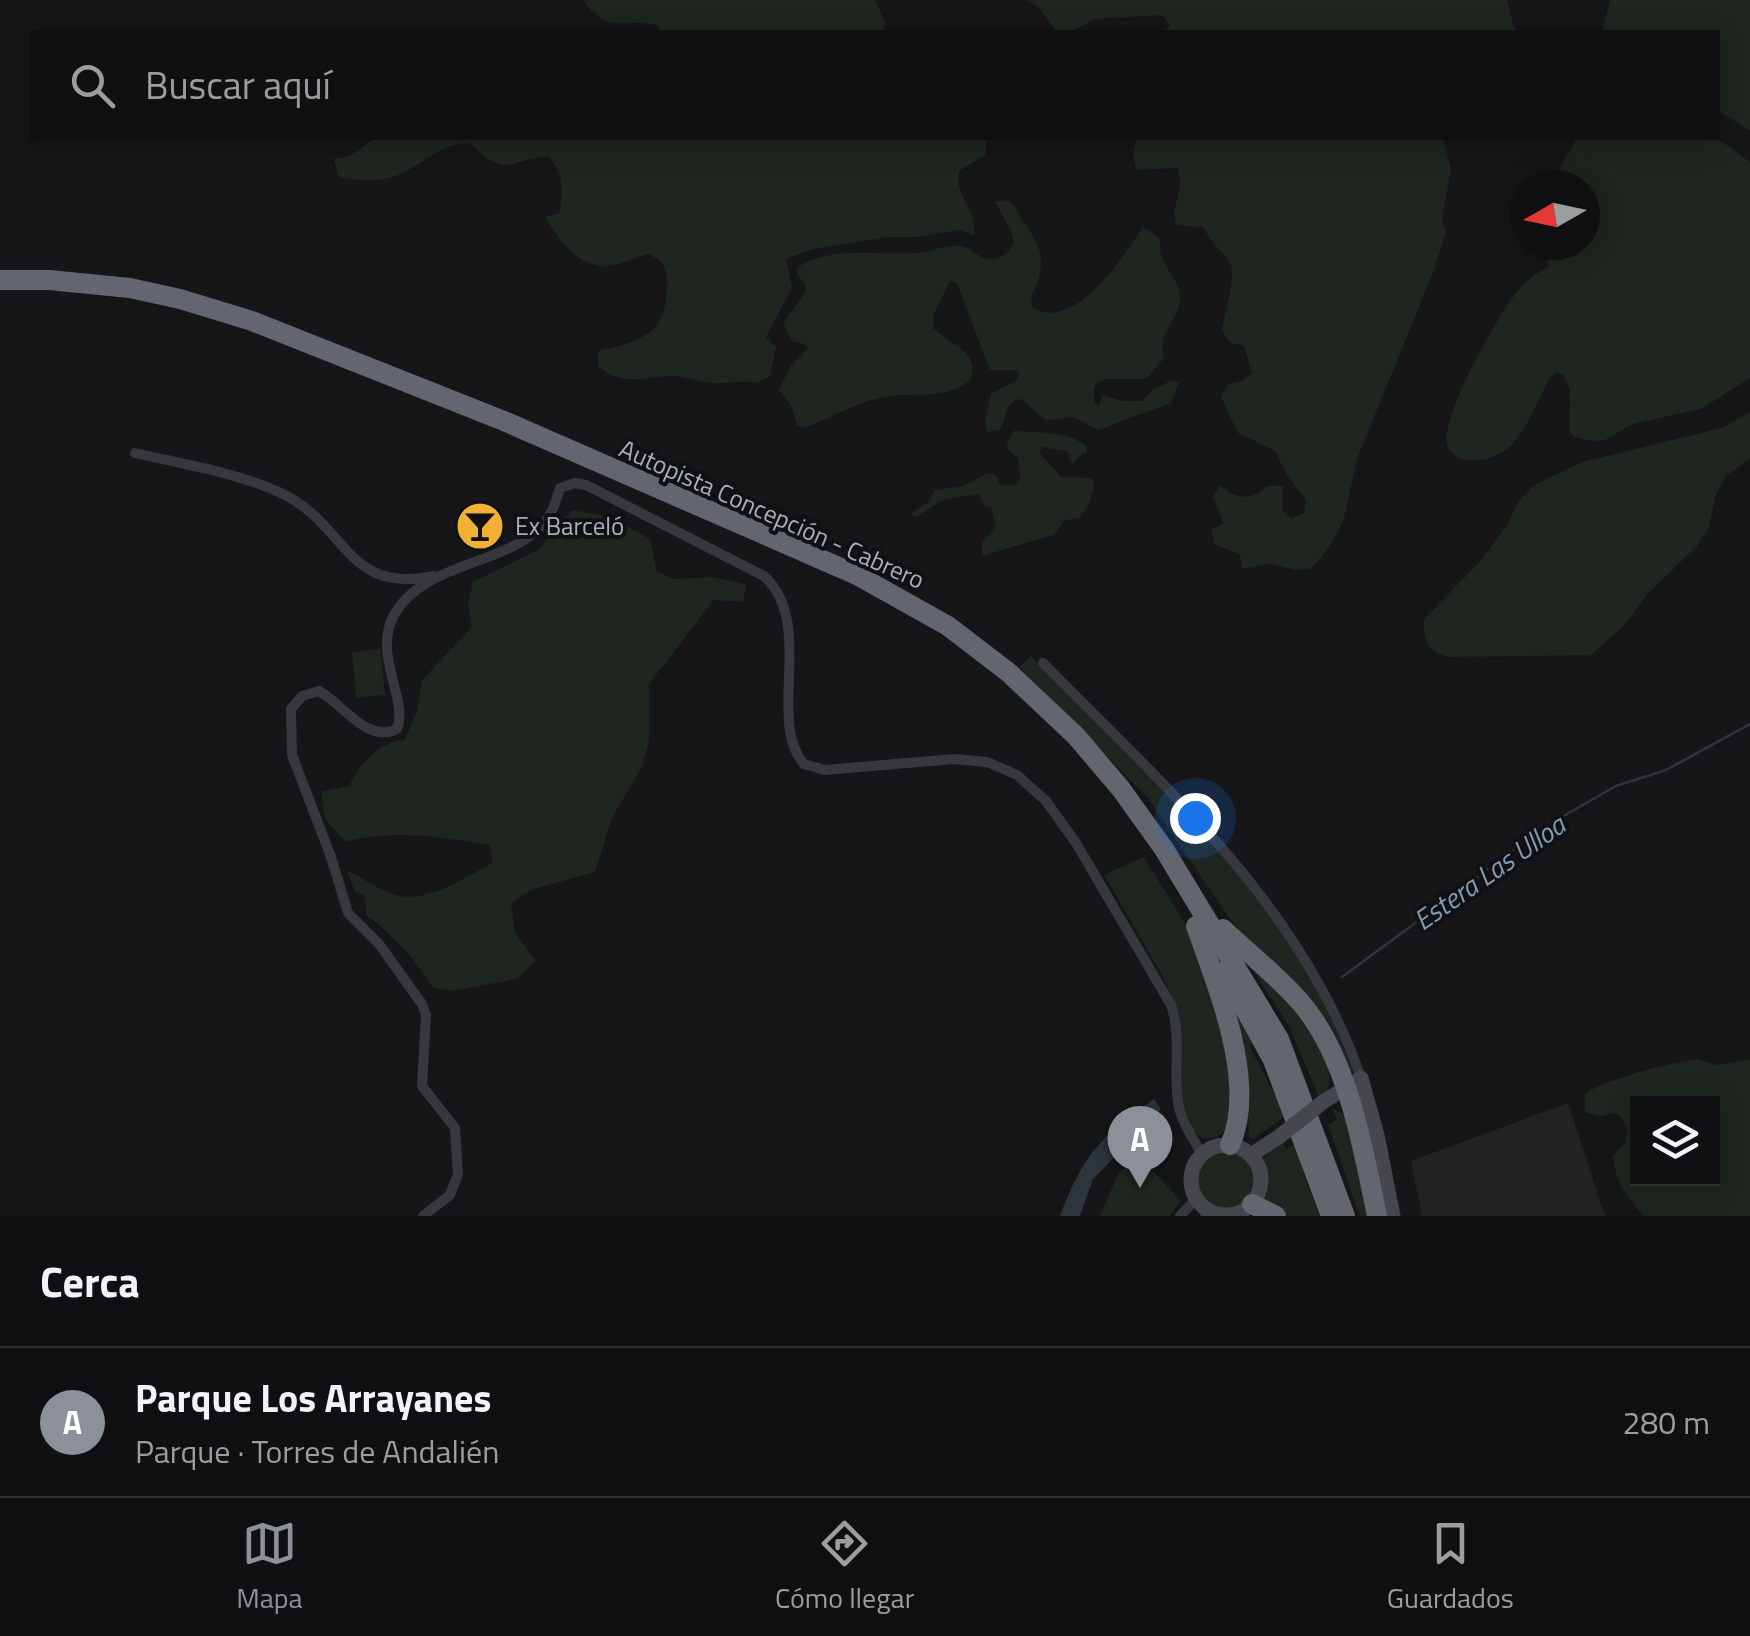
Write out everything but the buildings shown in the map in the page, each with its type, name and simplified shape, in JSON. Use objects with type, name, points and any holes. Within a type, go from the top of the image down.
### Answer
[{"type":"highway","name":"Autopista Concepción - Cabrero","points":[[0,280],[116,286],[228,313],[441,395],[880,586],[926,612],[988,656],[1076,736],[1143,818],[1273,1060],[1330,1216]]},
{"type":"highway","name":"Autopista Concepción - Cabrero","points":[[0,292],[147,304],[224,324],[353,372],[570,462],[880,599],[964,652],[1065,744],[1198,916],[1286,1054],[1345,1216]]},
{"type":"highway","points":[[1198,916],[1303,1005],[1352,1082],[1377,1216]]},
{"type":"highway","points":[[1198,916],[1233,1049],[1240,1106],[1230,1145]]},
{"type":"highway","points":[[1252,1204],[1276,1216]]},
{"type":"street","points":[[135,454],[231,476],[280,492],[302,504],[361,565],[409,598]]},
{"type":"street","points":[[386,579],[440,574],[472,565],[534,533],[552,511],[560,488],[575,482],[764,576],[781,594],[787,617],[792,744],[804,764],[825,770],[954,759],[1001,767],[1032,786],[1046,800],[1115,908],[1174,1015],[1178,1101],[1186,1129],[1202,1154]]},
{"type":"street","points":[[423,1216],[450,1195],[458,1174],[455,1128],[422,1086],[426,1015],[379,944],[348,913],[292,755],[289,719],[296,702],[314,690],[325,693],[370,730],[384,733],[397,728],[399,716],[387,645],[393,617],[409,598],[440,574]]},
{"type":"street","points":[[1043,663],[1185,808],[1262,894],[1320,983],[1341,1025],[1352,1082],[1377,1135],[1393,1216]]},
{"type":"street","points":[[1251,1155],[1352,1082]]},
{"type":"street","points":[[1180,1216],[1203,1208],[1232,1214],[1252,1204],[1261,1179],[1251,1155],[1230,1145],[1212,1147],[1202,1154],[1191,1179],[1203,1208]]},
{"type":"shaded area","points":[[583,0],[875,0],[885,22],[884,30],[660,30],[657,25],[608,21]]},
{"type":"shaded area","points":[[1026,0],[1507,0],[1514,30],[1165,30],[1170,26],[1162,15],[1095,19],[1075,30],[1055,30],[1039,8]]},
{"type":"shaded area","points":[[1610,0],[1750,0],[1750,131],[1720,111],[1720,30],[1602,30]]},
{"type":"shaded area","points":[[372,140],[987,140],[985,155],[959,171],[960,188],[975,226],[974,235],[959,230],[887,237],[813,249],[786,259],[792,288],[766,337],[776,347],[770,376],[757,383],[704,382],[674,376],[623,378],[598,366],[598,351],[638,339],[657,325],[667,295],[665,269],[649,254],[606,266],[594,265],[574,254],[545,217],[560,213],[561,197],[560,175],[548,156],[506,165],[491,161],[469,143],[459,144],[403,173],[362,180],[338,176],[334,159],[350,156]]},
{"type":"shaded area","points":[[1137,140],[1444,140],[1451,168],[1442,219],[1446,232],[1359,454],[1345,515],[1334,540],[1310,569],[1270,564],[1242,569],[1240,555],[1215,544],[1211,529],[1224,524],[1213,497],[1220,485],[1244,497],[1267,486],[1283,486],[1282,510],[1291,519],[1304,513],[1306,500],[1275,451],[1238,433],[1221,397],[1228,384],[1242,381],[1252,373],[1244,346],[1231,343],[1222,331],[1232,273],[1228,259],[1203,227],[1176,225],[1180,184],[1177,168],[1136,170],[1133,156]]},
{"type":"shaded area","points":[[1576,140],[1720,140],[1750,162],[1750,378],[1701,409],[1632,424],[1605,440],[1591,441],[1569,432],[1570,389],[1563,374],[1556,373],[1512,445],[1487,459],[1459,458],[1447,444],[1462,389],[1509,303],[1521,287],[1548,267],[1547,260],[1600,260],[1600,170],[1559,170]]},
{"type":"shaded area","points":[[1008,200],[1039,250],[1041,263],[1032,295],[1033,308],[1049,313],[1065,310],[1096,288],[1143,227],[1160,239],[1162,258],[1177,283],[1180,298],[1163,340],[1164,358],[1146,379],[1105,379],[1094,387],[1094,402],[1099,406],[1102,395],[1142,401],[1155,388],[1173,380],[1179,383],[1171,403],[1098,430],[1074,417],[1046,420],[1021,399],[1009,407],[1000,430],[987,432],[985,420],[991,394],[1019,376],[1017,370],[990,370],[957,283],[950,281],[934,314],[933,328],[967,355],[973,369],[971,379],[950,391],[879,398],[804,428],[797,425],[791,405],[779,390],[790,367],[808,349],[791,341],[783,323],[806,292],[806,285],[797,274],[798,267],[840,254],[920,253],[955,246],[985,258],[997,258],[1014,243],[995,202]]},
{"type":"shaded area","points":[[1750,412],[1750,458],[1726,476],[1715,497],[1709,527],[1697,546],[1646,596],[1621,629],[1590,655],[1449,657],[1428,644],[1424,619],[1480,562],[1508,524],[1518,502],[1534,485],[1582,462],[1722,428]]},
{"type":"shaded area","points":[[1015,430],[1062,435],[1087,447],[1087,453],[1072,465],[1067,451],[1041,447],[1040,453],[1061,477],[1091,478],[1095,484],[1088,507],[1079,518],[1066,520],[1053,535],[982,556],[982,542],[996,528],[991,507],[985,506],[978,494],[943,500],[916,517],[911,514],[928,502],[935,490],[963,486],[988,473],[995,474],[1001,486],[1015,485],[1020,480],[1018,458],[1008,450],[1007,442]]},
{"type":"shaded area","points":[[572,510],[611,517],[650,539],[657,572],[673,579],[712,577],[746,584],[743,602],[714,600],[649,684],[649,741],[642,767],[612,818],[595,872],[533,889],[511,903],[515,933],[536,961],[516,979],[452,991],[433,988],[404,949],[367,916],[364,894],[355,892],[347,870],[389,893],[429,894],[493,862],[489,845],[400,835],[346,842],[325,819],[321,792],[349,786],[371,755],[405,739],[417,711],[422,680],[472,627],[468,604],[473,582],[538,550]]},
{"type":"shaded area","points":[[380,649],[385,695],[356,698],[352,652]]},
{"type":"shaded area","points":[[1031,656],[1177,804],[1246,882],[1305,967],[1354,1072],[1347,1073],[1223,909],[1148,798],[1019,667]]},
{"type":"shaded area","points":[[1144,857],[1196,944],[1218,1010],[1233,1107],[1226,1129],[1215,1138],[1201,1137],[1188,1123],[1182,1104],[1180,1017],[1163,977],[1104,875]]},
{"type":"shaded area","points":[[1249,964],[1291,1004],[1316,1037],[1329,1072],[1328,1089],[1319,1098],[1290,1028]]},
{"type":"shaded area","points":[[1227,990],[1257,1040],[1249,1046],[1286,1115],[1254,1139],[1249,1137]]},
{"type":"shaded area","points":[[1699,1059],[1715,1065],[1750,1060],[1750,1216],[1644,1216],[1622,1188],[1613,1155],[1625,1144],[1628,1127],[1617,1113],[1600,1116],[1585,1112],[1585,1093],[1655,1068]]},
{"type":"shaded area","points":[[1154,1099],[1161,1109],[1093,1179],[1080,1216],[1060,1216],[1077,1176],[1096,1148]]},
{"type":"shaded area","points":[[1568,1103],[1605,1216],[1422,1216],[1411,1161]]},
{"type":"shaded area","points":[[1332,1108],[1348,1117],[1369,1216],[1360,1216],[1328,1125],[1337,1119]]},
{"type":"shaded area","points":[[1282,1140],[1286,1149],[1297,1143],[1305,1179],[1320,1216],[1287,1216],[1265,1203],[1263,1158]]},
{"type":"shaded area","points":[[1226,1150],[1247,1159],[1256,1180],[1247,1201],[1226,1210],[1205,1201],[1196,1180],[1205,1159]]},
{"type":"shaded area","points":[[1138,1155],[1181,1201],[1169,1216],[1100,1216],[1118,1174]]},
{"type":"waterway","name":"Estera Las Ulloa","points":[[1342,977],[1548,825],[1616,786],[1666,770],[1750,724]]},
{"type":"place","name":"Ex Barceló","points":[[480,526]]},
{"type":"place","name":"Parque Los Arrayanes","points":[[1140,1188]]}]
